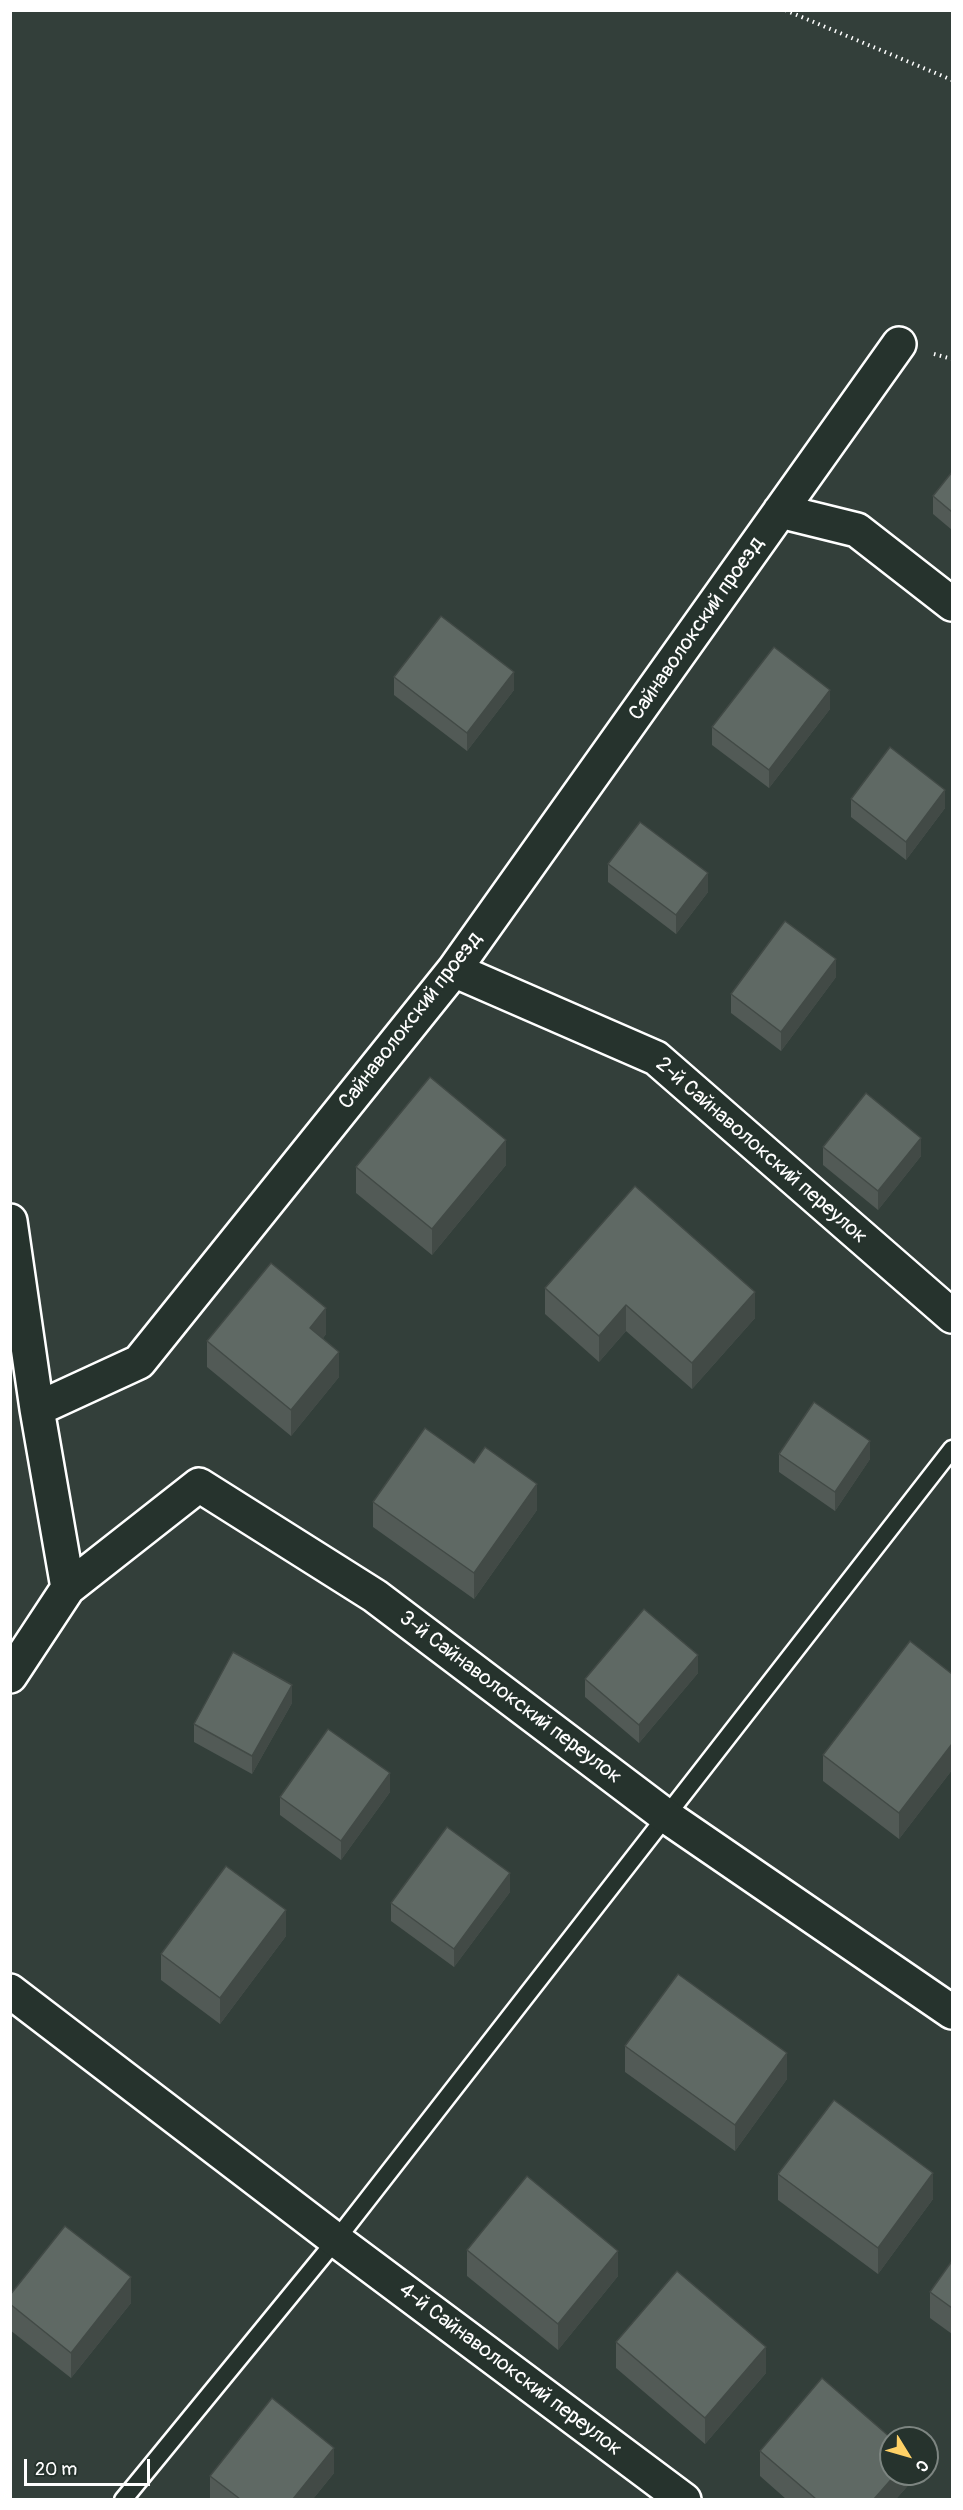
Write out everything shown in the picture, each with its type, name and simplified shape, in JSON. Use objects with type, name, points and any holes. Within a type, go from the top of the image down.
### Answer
[{"type":"street","name":"Сайнаволокский проезд","points":[[37,1409],[139,1362],[454,970],[899,344]]},
{"type":"street","points":[[780,511],[857,530],[952,604]]},
{"type":"street","name":"2-й Сайнаволокский переулок","points":[[454,970],[656,1058],[952,1316]]},
{"type":"street","points":[[10,1221],[37,1409],[68,1588],[10,1676]]},
{"type":"street","name":"3-й Сайнаволокский переулок","points":[[68,1588],[199,1485],[375,1596],[666,1816],[952,2012]]},
{"type":"street","name":"4-й Сайнаволокский переулок","points":[[10,1991],[336,2240],[684,2499]]},
{"type":"lane","points":[[123,2499],[336,2240],[952,1449]]},
{"type":"path","points":[[785,10],[952,80]]},
{"type":"building","points":[[952,472],[952,512],[933,496]]},
{"type":"building","points":[[441,616],[514,672],[467,733],[394,677]]},
{"type":"building","points":[[774,647],[830,690],[769,770],[712,727]]},
{"type":"building","points":[[890,747],[945,790],[906,842],[851,799]]},
{"type":"building","points":[[640,822],[708,873],[676,915],[608,864]]},
{"type":"building","points":[[785,921],[836,959],[781,1032],[731,994]]},
{"type":"building","points":[[430,1077],[506,1140],[432,1229],[356,1167]]},
{"type":"building","points":[[866,1093],[921,1138],[878,1191],[823,1147]]},
{"type":"building","points":[[635,1186],[755,1292],[692,1363],[626,1305],[599,1336],[545,1288]]},
{"type":"building","points":[[271,1263],[326,1308],[310,1328],[339,1352],[291,1410],[207,1341]]},
{"type":"building","points":[[814,1402],[870,1441],[835,1492],[779,1454]]},
{"type":"building","points":[[425,1428],[474,1463],[485,1447],[537,1484],[474,1573],[373,1502]]},
{"type":"building","points":[[644,1609],[698,1655],[639,1725],[585,1679]]},
{"type":"building","points":[[910,1641],[952,1674],[952,1744],[899,1813],[823,1755]]},
{"type":"building","points":[[233,1652],[292,1685],[252,1756],[194,1724]]},
{"type":"building","points":[[328,1729],[390,1773],[341,1841],[280,1797]]},
{"type":"building","points":[[447,1827],[510,1873],[454,1949],[391,1903]]},
{"type":"building","points":[[226,1866],[286,1910],[220,1998],[161,1954]]},
{"type":"building","points":[[678,1974],[787,2053],[735,2125],[625,2046]]},
{"type":"building","points":[[834,2100],[933,2173],[878,2248],[778,2174]]},
{"type":"building","points":[[527,2176],[618,2251],[558,2324],[467,2250]]},
{"type":"building","points":[[65,2226],[131,2277],[71,2353],[10,2304],[10,2295]]},
{"type":"building","points":[[952,2261],[952,2308],[930,2292]]},
{"type":"building","points":[[677,2271],[766,2347],[705,2418],[616,2342]]},
{"type":"building","points":[[822,2378],[879,2428],[879,2486],[885,2486],[874,2499],[816,2499],[760,2451]]},
{"type":"building","points":[[272,2398],[334,2448],[293,2499],[240,2499],[210,2476]]}]
